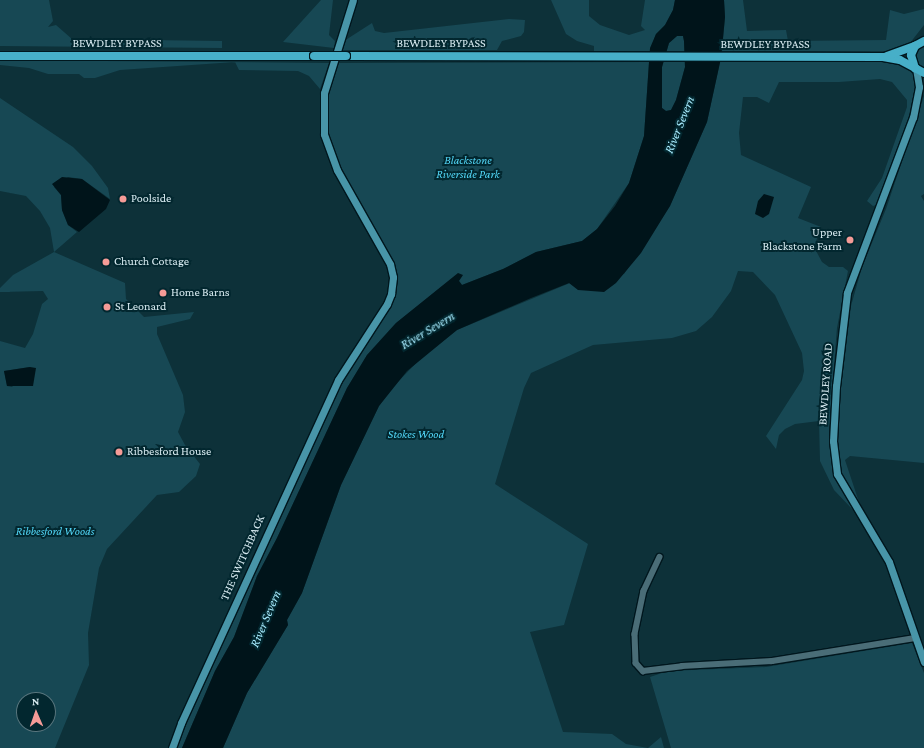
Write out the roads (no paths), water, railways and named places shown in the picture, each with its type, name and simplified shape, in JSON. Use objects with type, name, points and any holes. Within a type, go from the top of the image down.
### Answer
[{"type":"highway","points":[[915,68],[911,55],[924,34]]},
{"type":"highway","name":"BEWDLEY BYPASS","points":[[883,57],[919,44]]},
{"type":"highway","name":"BEWDLEY BYPASS","points":[[0,56],[883,57],[900,60],[924,73]]},
{"type":"main road","name":"THE SWITCHBACK","points":[[172,748],[181,723],[338,380],[387,304],[392,286],[390,264],[337,170],[324,134],[324,93],[348,23],[353,0]]},
{"type":"main road","name":"BEWDLEY ROAD","points":[[915,68],[918,80],[917,100],[906,137],[848,288],[840,343],[833,441],[837,474],[889,562],[924,662]]},
{"type":"main road","name":"BEWDLEY ROAD","points":[[917,100],[924,89]]},
{"type":"street","points":[[660,557],[644,591],[634,634],[636,663],[643,671],[682,666],[772,662],[915,638]]},
{"type":"water","name":"River Severn","points":[[675,0],[724,0],[725,17],[721,58],[707,122],[670,206],[641,253],[616,283],[604,292],[578,290],[569,283],[531,298],[457,330],[407,371],[379,406],[341,485],[302,593],[287,620],[288,625],[247,693],[223,748],[182,748],[215,671],[234,637],[257,576],[277,538],[347,388],[367,355],[396,323],[458,273],[463,275],[459,281],[462,285],[503,269],[536,252],[582,241],[597,229],[615,206],[629,183],[644,136],[650,48],[656,34],[665,25],[673,10]],"holes":[[[677,36],[683,36],[685,67],[676,100],[671,110],[666,111],[662,108],[662,67],[669,43]]]},
{"type":"water","points":[[62,177],[82,179],[110,200],[106,209],[79,232],[68,225],[62,210],[61,195],[52,184]]},
{"type":"water","points":[[764,194],[774,197],[769,214],[763,218],[755,214],[758,201]]},
{"type":"water","points":[[30,367],[36,368],[33,386],[7,386],[4,371]]},
{"type":"place","name":"Poolside","points":[[123,199]]},
{"type":"place","name":"Upper Blackstone Farm","points":[[850,240]]},
{"type":"place","name":"Church Cottage","points":[[106,262]]},
{"type":"place","name":"Home Barns","points":[[163,293]]},
{"type":"place","name":"St Leonard","points":[[107,307]]},
{"type":"place","name":"Ribbesford House","points":[[119,452]]},
{"type":"park label","name":"Blackstone Riverside Park","points":[[468,168]]},
{"type":"park label","name":"Stokes Wood","points":[[416,435]]},
{"type":"park label","name":"Ribbesford Woods","points":[[55,532]]}]
